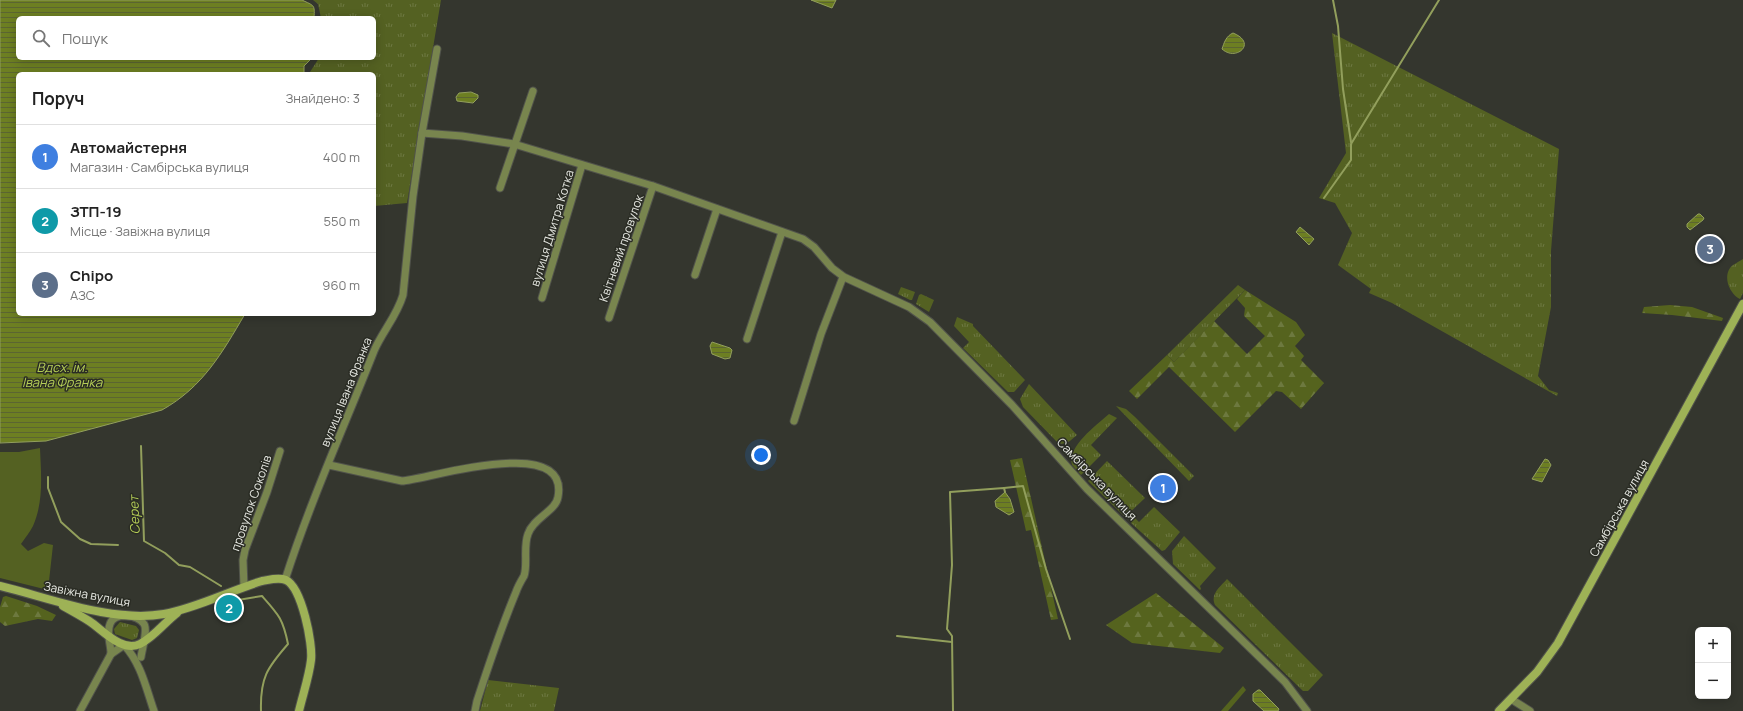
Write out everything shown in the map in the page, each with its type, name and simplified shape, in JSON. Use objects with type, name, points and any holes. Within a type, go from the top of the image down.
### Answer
[{"type":"main road","name":"Самбірська вулиця","points":[[1499,711],[1537,672],[1558,643],[1743,304]]},
{"type":"main road","name":"Завіжна вулиця","points":[[0,586],[54,602],[129,616],[156,615],[181,610],[244,587],[274,579],[286,580]]},
{"type":"main road","points":[[286,580],[293,586],[299,599],[307,625],[312,650],[310,669],[299,711]]},
{"type":"main road","points":[[54,602],[82,617],[124,645],[134,646],[143,642],[166,621],[181,610]]},
{"type":"street","name":"вулиця Івана Франка","points":[[286,580],[301,534],[375,349],[399,309],[403,295],[413,196],[422,133],[437,49]]},
{"type":"street","points":[[500,188],[533,91]]},
{"type":"street","name":"Самбірська вулиця","points":[[422,133],[462,136],[514,144],[653,186],[803,239],[814,247],[832,268],[843,277],[909,307],[930,322],[1012,405],[1086,489],[1285,682],[1307,711]]},
{"type":"street","name":"вулиця Дмитра Котка","points":[[542,298],[582,165]]},
{"type":"street","name":"Квітневий провулок","points":[[609,318],[653,186]]},
{"type":"street","points":[[695,275],[717,209]]},
{"type":"street","points":[[747,339],[782,232]]},
{"type":"street","points":[[794,422],[821,334],[843,277]]},
{"type":"street","name":"провулок Соколів","points":[[244,587],[243,560],[245,550],[280,451]]},
{"type":"street","points":[[329,465],[402,481],[488,464],[518,464],[534,466],[546,470],[556,478],[559,489],[558,500],[555,505],[532,524],[528,532],[524,552],[524,574],[499,636],[475,711]]},
{"type":"street","points":[[111,654],[109,625],[113,618],[129,616],[139,619],[144,624],[145,633],[139,667]]},
{"type":"street","points":[[141,657],[153,634]]},
{"type":"street","points":[[80,711],[111,654],[124,645],[134,657],[139,667],[154,711]]},
{"type":"street","points":[[1511,699],[1530,711]]},
{"type":"green space","points":[[313,0],[441,0],[407,203],[376,206],[376,72],[310,72],[318,60],[376,60],[376,16],[321,16],[318,4]]},
{"type":"green space","points":[[1332,33],[1559,149],[1551,251],[1551,307],[1538,376],[1549,390],[1558,393],[1557,396],[1392,303],[1369,293],[1371,289],[1338,265],[1352,233],[1335,203],[1319,198],[1346,153]]},
{"type":"green space","points":[[376,120],[384,123],[386,194],[376,194]]},
{"type":"green space","points":[[1743,259],[1743,293],[1740,299],[1736,297],[1731,290],[1727,281],[1727,276],[1730,268]]},
{"type":"green space","points":[[1238,285],[1245,290],[1174,362],[1167,355]]},
{"type":"green space","points":[[901,287],[915,292],[912,300],[898,294]]},
{"type":"green space","points":[[1245,290],[1296,322],[1305,335],[1295,346],[1304,356],[1301,360],[1324,383],[1301,409],[1282,392],[1276,391],[1235,432],[1169,367],[1137,399],[1129,391],[1167,355],[1174,362],[1214,321],[1247,354],[1265,336],[1244,316],[1245,308],[1237,299]]},
{"type":"green space","points":[[921,294],[934,300],[929,312],[916,304],[919,295]]},
{"type":"green space","points":[[1670,305],[1692,307],[1723,318],[1722,321],[1642,313],[1644,307]]},
{"type":"green space","points":[[957,317],[973,324],[973,326],[1025,380],[1014,392],[1008,392],[963,348],[969,342],[954,326]]},
{"type":"green space","points":[[1029,384],[1077,435],[1070,441],[1064,444],[1058,443],[1023,407],[1020,399]]},
{"type":"green space","points":[[1116,406],[1126,409],[1135,417],[1194,476],[1189,481]]},
{"type":"green space","points":[[1109,414],[1117,418],[1091,445],[1101,455],[1081,475],[1072,465],[1074,451],[1090,430]]},
{"type":"green space","points":[[40,448],[41,487],[39,507],[33,526],[21,544],[28,551],[44,543],[53,545],[48,590],[0,578],[0,452],[19,452]]},
{"type":"green space","points":[[1022,458],[1058,619],[1051,620],[1031,530],[1026,531],[1010,460]]},
{"type":"green space","points":[[1107,461],[1145,498],[1125,517],[1088,481]]},
{"type":"green space","points":[[1154,507],[1180,532],[1165,550],[1162,551],[1131,523],[1134,517],[1139,522]]},
{"type":"green space","points":[[1184,536],[1216,568],[1200,586],[1200,590],[1173,564],[1172,551]]},
{"type":"green space","points":[[1227,579],[1323,675],[1308,691],[1303,691],[1215,605],[1215,594]]},
{"type":"green space","points":[[1156,593],[1224,648],[1220,653],[1132,643],[1106,625]]},
{"type":"green space","points":[[6,596],[37,606],[56,615],[52,621],[38,619],[5,626],[0,622],[0,607],[3,597]]},
{"type":"green space","points":[[120,622],[136,626],[139,630],[137,638],[132,640],[115,634],[114,629]]},
{"type":"green space","points":[[488,680],[559,688],[554,711],[480,711]]},
{"type":"green space","points":[[1243,686],[1246,690],[1228,711],[1221,711]]},
{"type":"water","name":"Вдсх. ім. Івана Франка","points":[[0,0],[302,0],[313,6],[314,16],[16,16],[16,60],[310,60],[304,66],[304,72],[16,72],[16,316],[244,316],[228,342],[200,380],[189,391],[162,410],[46,441],[0,443]]},
{"type":"water","points":[[811,0],[836,0],[832,8]]},
{"type":"water","points":[[1233,33],[1240,37],[1244,42],[1244,46],[1242,50],[1233,53],[1222,49],[1227,38]]},
{"type":"water","points":[[471,92],[478,95],[478,98],[473,103],[457,101],[456,97],[459,93]]},
{"type":"water","points":[[1698,214],[1704,218],[1703,220],[1690,230],[1687,227],[1687,224]]},
{"type":"water","points":[[1300,227],[1314,239],[1309,245],[1296,232]]},
{"type":"water","points":[[712,342],[730,348],[732,350],[730,358],[725,359],[712,354],[710,346]]},
{"type":"water","points":[[1545,459],[1548,460],[1551,465],[1542,482],[1532,479]]},
{"type":"water","points":[[1005,492],[1010,499],[1014,512],[1009,515],[996,507],[995,501]]},
{"type":"water","points":[[1260,690],[1279,709],[1278,711],[1264,711],[1253,701],[1253,694]]},
{"type":"waterway","points":[[1333,0],[1338,26],[1343,89],[1351,142]]},
{"type":"waterway","points":[[1324,198],[1351,160],[1351,144],[1439,0]]},
{"type":"waterway","name":"Серет","points":[[141,446],[144,541],[165,553],[179,565],[190,567],[221,586]]},
{"type":"waterway","name":"Серет","points":[[48,477],[48,488],[61,522],[80,539],[91,544],[118,545]]},
{"type":"waterway","points":[[1004,488],[1023,486],[1046,569],[1070,639]]},
{"type":"waterway","points":[[953,711],[952,636],[947,629],[952,565],[950,492],[1004,488],[1005,492]]},
{"type":"waterway","name":"Серет","points":[[233,596],[238,600],[262,596],[280,618],[288,644],[266,674],[262,690],[261,711]]},
{"type":"waterway","points":[[897,636],[952,642]]},
{"type":"place","name":"Chipo","points":[[1710,249]]},
{"type":"place","name":"Автомайстерня","points":[[1163,488]]},
{"type":"place","name":"ЗТП-19","points":[[229,608]]}]
